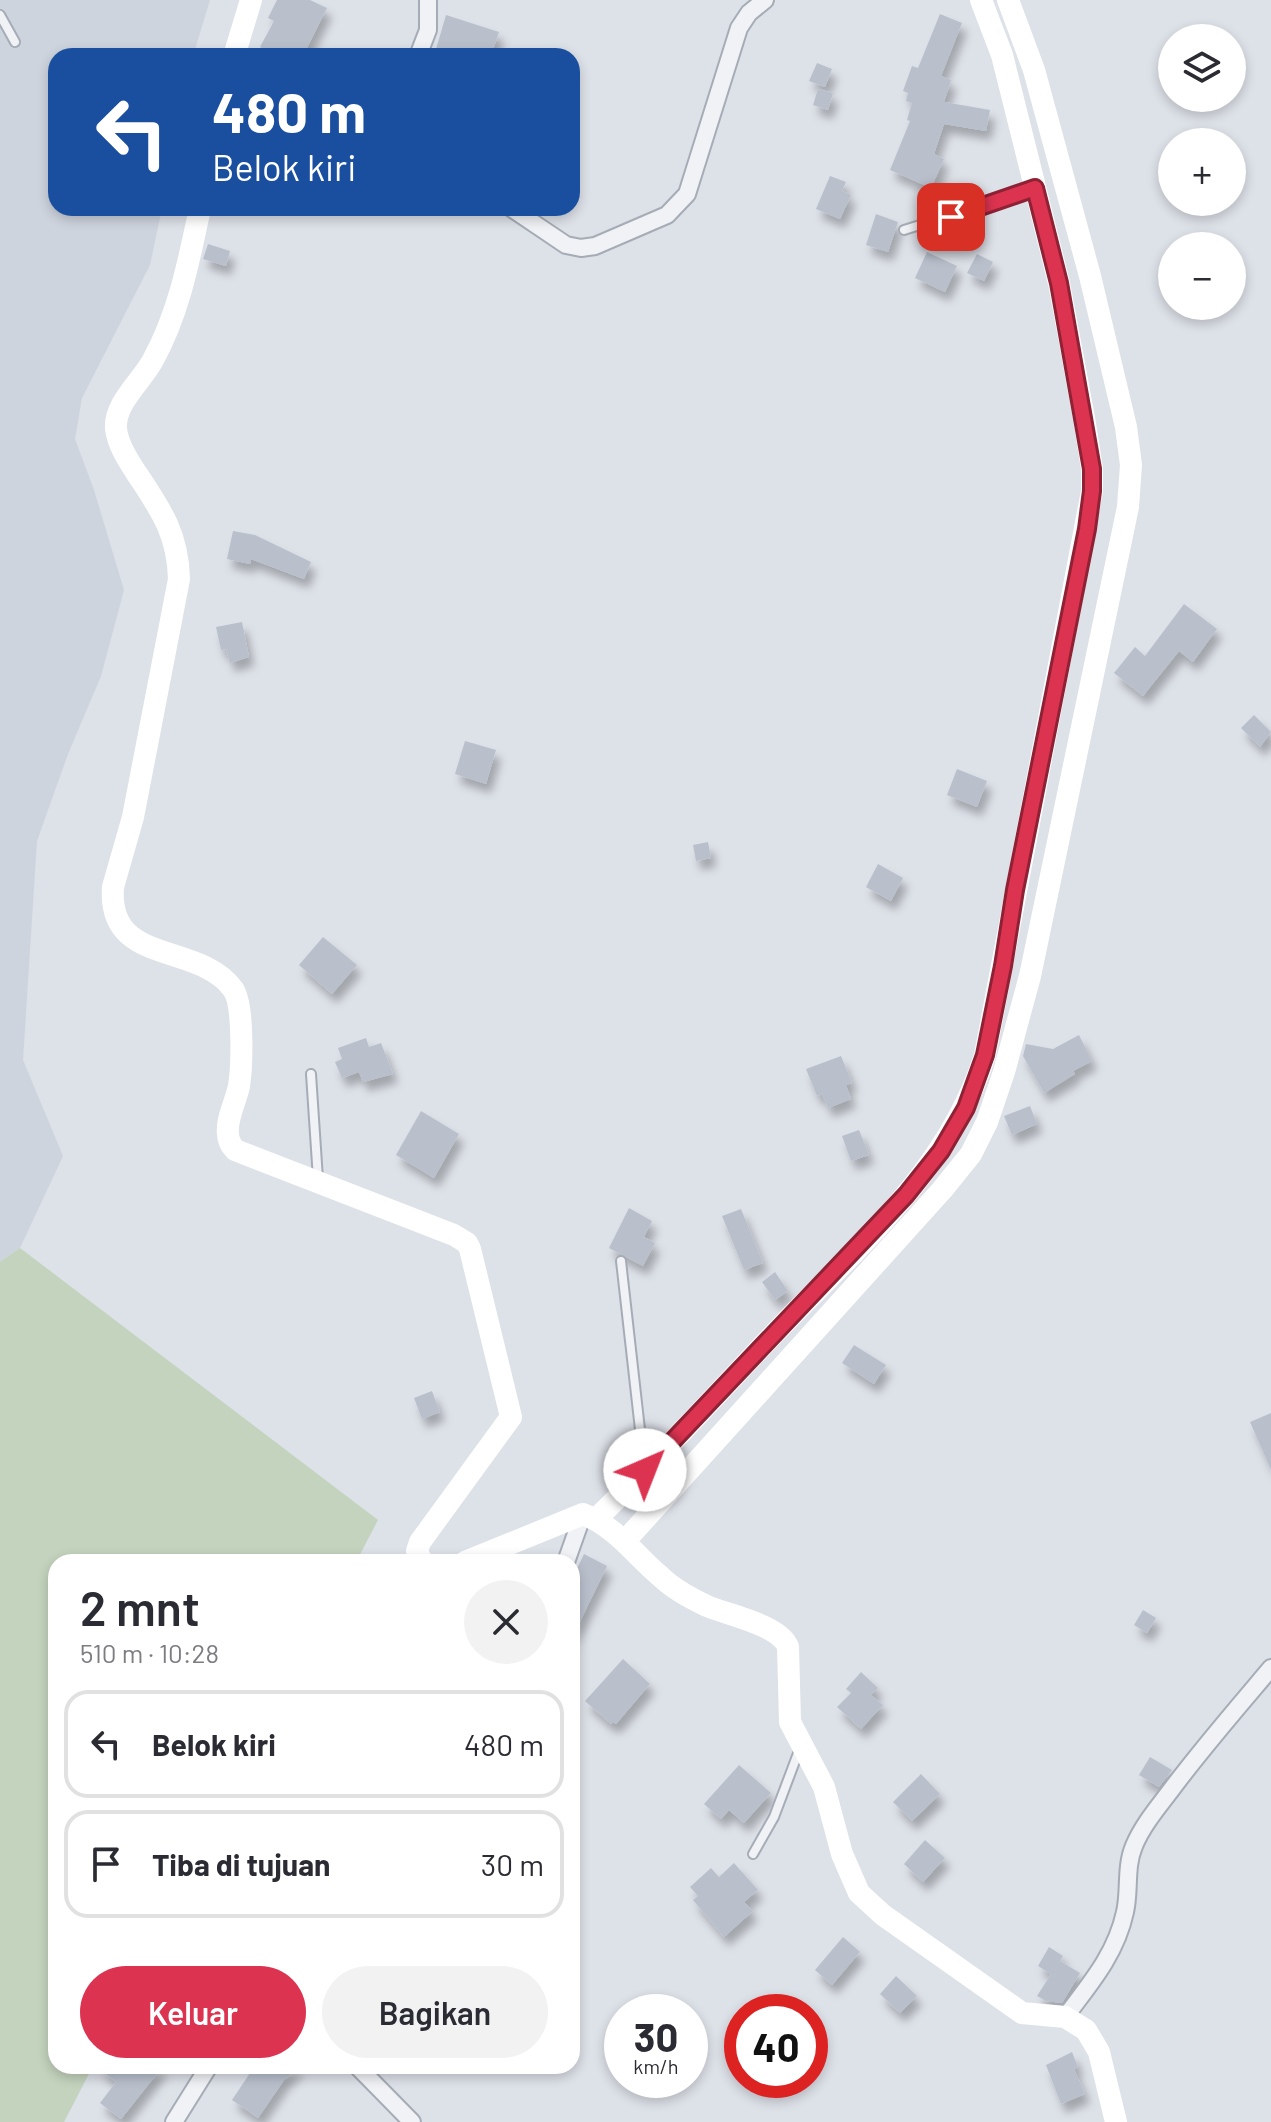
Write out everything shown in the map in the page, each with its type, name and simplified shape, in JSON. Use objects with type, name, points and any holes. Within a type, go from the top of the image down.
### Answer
[{"type":"street","points":[[236,48],[251,0]]},
{"type":"street","points":[[421,48],[428,30],[428,0]]},
{"type":"street","points":[[523,216],[566,245],[581,248],[595,246],[674,209],[687,194],[739,28],[749,13],[765,0]]},
{"type":"street","points":[[487,1554],[590,1516],[645,1470],[906,1195],[941,1151],[975,1086],[985,1055],[1092,491],[1090,453],[1059,283],[1002,55],[981,0]]},
{"type":"street","points":[[625,1541],[956,1174],[975,1147],[987,1122],[1030,976],[1128,507],[1131,465],[1126,427],[1090,276],[1034,70],[1008,0]]},
{"type":"street","points":[[198,216],[176,306],[165,336],[152,363],[126,399],[117,420],[118,437],[127,459],[172,533],[179,557],[179,579],[133,817],[112,898],[120,924],[139,943],[197,962],[217,974],[235,991],[240,1058],[239,1082],[227,1130],[230,1144],[243,1155],[461,1238],[467,1243],[474,1260],[511,1417],[420,1542],[418,1554]]},
{"type":"street","points":[[1059,283],[1090,276]]},
{"type":"street","points":[[590,1516],[625,1541],[673,1587],[708,1606],[770,1630],[787,1642],[789,1716],[824,1787],[845,1862],[859,1893],[865,1901],[968,1977],[1022,2013],[1039,2017],[1065,2017],[1076,2022],[1092,2037],[1104,2067],[1116,2122]]},
{"type":"street","points":[[570,1554],[590,1516]]},
{"type":"street","points":[[1065,2017],[1102,1968],[1118,1938],[1125,1911],[1128,1864],[1133,1847],[1149,1819],[1271,1668]]},
{"type":"street","points":[[174,2122],[204,2074]]},
{"type":"street","points":[[365,2074],[412,2122]]},
{"type":"lane","points":[[0,15],[15,42]]},
{"type":"lane","points":[[904,230],[1035,188]]},
{"type":"lane","points":[[311,1074],[319,1184]]},
{"type":"lane","points":[[621,1261],[645,1470]]},
{"type":"lane","points":[[753,1854],[774,1817],[790,1768],[802,1744]]},
{"type":"shaded area","points":[[0,0],[210,0],[195,48],[48,48],[48,216],[160,216],[150,265],[82,398],[75,439],[124,590],[101,676],[68,754],[37,841],[23,1060],[63,1156],[20,1248],[0,1262]]},
{"type":"green space","points":[[20,1248],[378,1520],[360,1554],[48,1554],[48,2074],[89,2074],[64,2122],[0,2122],[0,1262]]},
{"type":"building","points":[[277,0],[310,0],[327,8],[307,48],[260,47],[274,21],[268,18]]},
{"type":"building","points":[[940,14],[962,23],[941,76],[951,80],[944,102],[990,110],[986,131],[944,124],[934,154],[944,159],[931,188],[890,170],[910,121],[907,120],[912,103],[906,101],[908,93],[903,91],[912,66],[918,68]]},
{"type":"building","points":[[446,15],[499,32],[494,48],[436,48]]},
{"type":"building","points":[[817,63],[832,69],[825,87],[809,81]]},
{"type":"building","points":[[818,89],[833,93],[828,110],[813,105]]},
{"type":"building","points":[[830,176],[846,182],[842,191],[851,195],[840,219],[816,209]]},
{"type":"building","points":[[876,214],[898,222],[888,252],[866,245]]},
{"type":"building","points":[[208,244],[230,251],[226,266],[203,259]]},
{"type":"building","points":[[927,252],[957,266],[945,292],[915,278]]},
{"type":"building","points":[[977,254],[993,262],[984,281],[967,273]]},
{"type":"building","points":[[233,531],[255,535],[311,562],[304,579],[251,559],[250,564],[227,559]]},
{"type":"building","points":[[1184,604],[1217,629],[1193,662],[1179,651],[1143,696],[1114,673],[1135,647],[1145,656]]},
{"type":"building","points":[[242,622],[249,657],[230,663],[226,649],[221,650],[216,627]]},
{"type":"building","points":[[1254,715],[1271,732],[1260,747],[1241,728]]},
{"type":"building","points":[[465,741],[496,750],[486,784],[455,774]]},
{"type":"building","points":[[957,769],[987,781],[977,807],[947,795]]},
{"type":"building","points":[[708,842],[711,858],[696,861],[693,845]]},
{"type":"building","points":[[878,864],[903,878],[891,901],[866,887]]},
{"type":"building","points":[[323,937],[357,965],[332,994],[299,965]]},
{"type":"building","points":[[1079,1035],[1092,1061],[1044,1093],[1023,1056],[1026,1044],[1053,1049]]},
{"type":"building","points":[[366,1038],[369,1047],[381,1043],[393,1074],[363,1082],[359,1072],[342,1078],[335,1062],[342,1059],[338,1048]]},
{"type":"building","points":[[841,1056],[852,1083],[846,1085],[851,1099],[828,1108],[822,1094],[817,1096],[806,1069]]},
{"type":"building","points":[[1030,1106],[1037,1124],[1012,1135],[1004,1116]]},
{"type":"building","points":[[421,1111],[459,1134],[434,1178],[396,1155]]},
{"type":"building","points":[[859,1130],[869,1155],[851,1161],[842,1136]]},
{"type":"building","points":[[629,1208],[652,1221],[644,1237],[655,1243],[643,1266],[609,1248]]},
{"type":"building","points":[[741,1209],[763,1263],[744,1270],[722,1216]]},
{"type":"building","points":[[775,1272],[788,1291],[775,1300],[762,1282]]},
{"type":"building","points":[[854,1345],[886,1365],[874,1384],[842,1363]]},
{"type":"building","points":[[432,1391],[440,1412],[422,1419],[414,1398]]},
{"type":"building","points":[[1271,1413],[1271,1470],[1250,1422]]},
{"type":"building","points":[[584,1554],[607,1566],[580,1622],[580,1562]]},
{"type":"building","points":[[1143,1610],[1156,1618],[1147,1633],[1134,1625]]},
{"type":"building","points":[[623,1659],[650,1684],[616,1724],[611,1724],[585,1701]]},
{"type":"building","points":[[861,1672],[878,1688],[871,1695],[883,1705],[861,1729],[837,1707],[851,1693],[846,1689]]},
{"type":"building","points":[[1150,1757],[1172,1770],[1159,1787],[1139,1775]]},
{"type":"building","points":[[739,1765],[771,1793],[744,1823],[729,1810],[721,1819],[704,1804]]},
{"type":"building","points":[[921,1774],[940,1794],[912,1821],[893,1802]]},
{"type":"building","points":[[925,1840],[945,1858],[923,1882],[904,1864]]},
{"type":"building","points":[[734,1863],[758,1890],[744,1902],[753,1911],[724,1937],[693,1900],[698,1896],[690,1887],[711,1868],[719,1877]]},
{"type":"building","points":[[843,1937],[860,1952],[832,1985],[815,1970]]},
{"type":"building","points":[[1049,1947],[1063,1956],[1060,1961],[1080,1973],[1062,2003],[1037,1996],[1051,1974],[1038,1966]]},
{"type":"building","points":[[896,1976],[917,1996],[900,2013],[880,1994]]},
{"type":"building","points":[[1072,2052],[1078,2067],[1074,2069],[1085,2094],[1061,2104],[1046,2065]]},
{"type":"building","points":[[106,2074],[157,2074],[121,2119],[100,2103],[116,2082]]},
{"type":"building","points":[[249,2074],[291,2074],[258,2118],[232,2100]]},
{"type":"route","points":[[645,1470],[906,1195],[941,1151],[966,1108],[985,1055],[1087,529],[1092,469],[1059,283],[1035,188],[951,217]]}]
